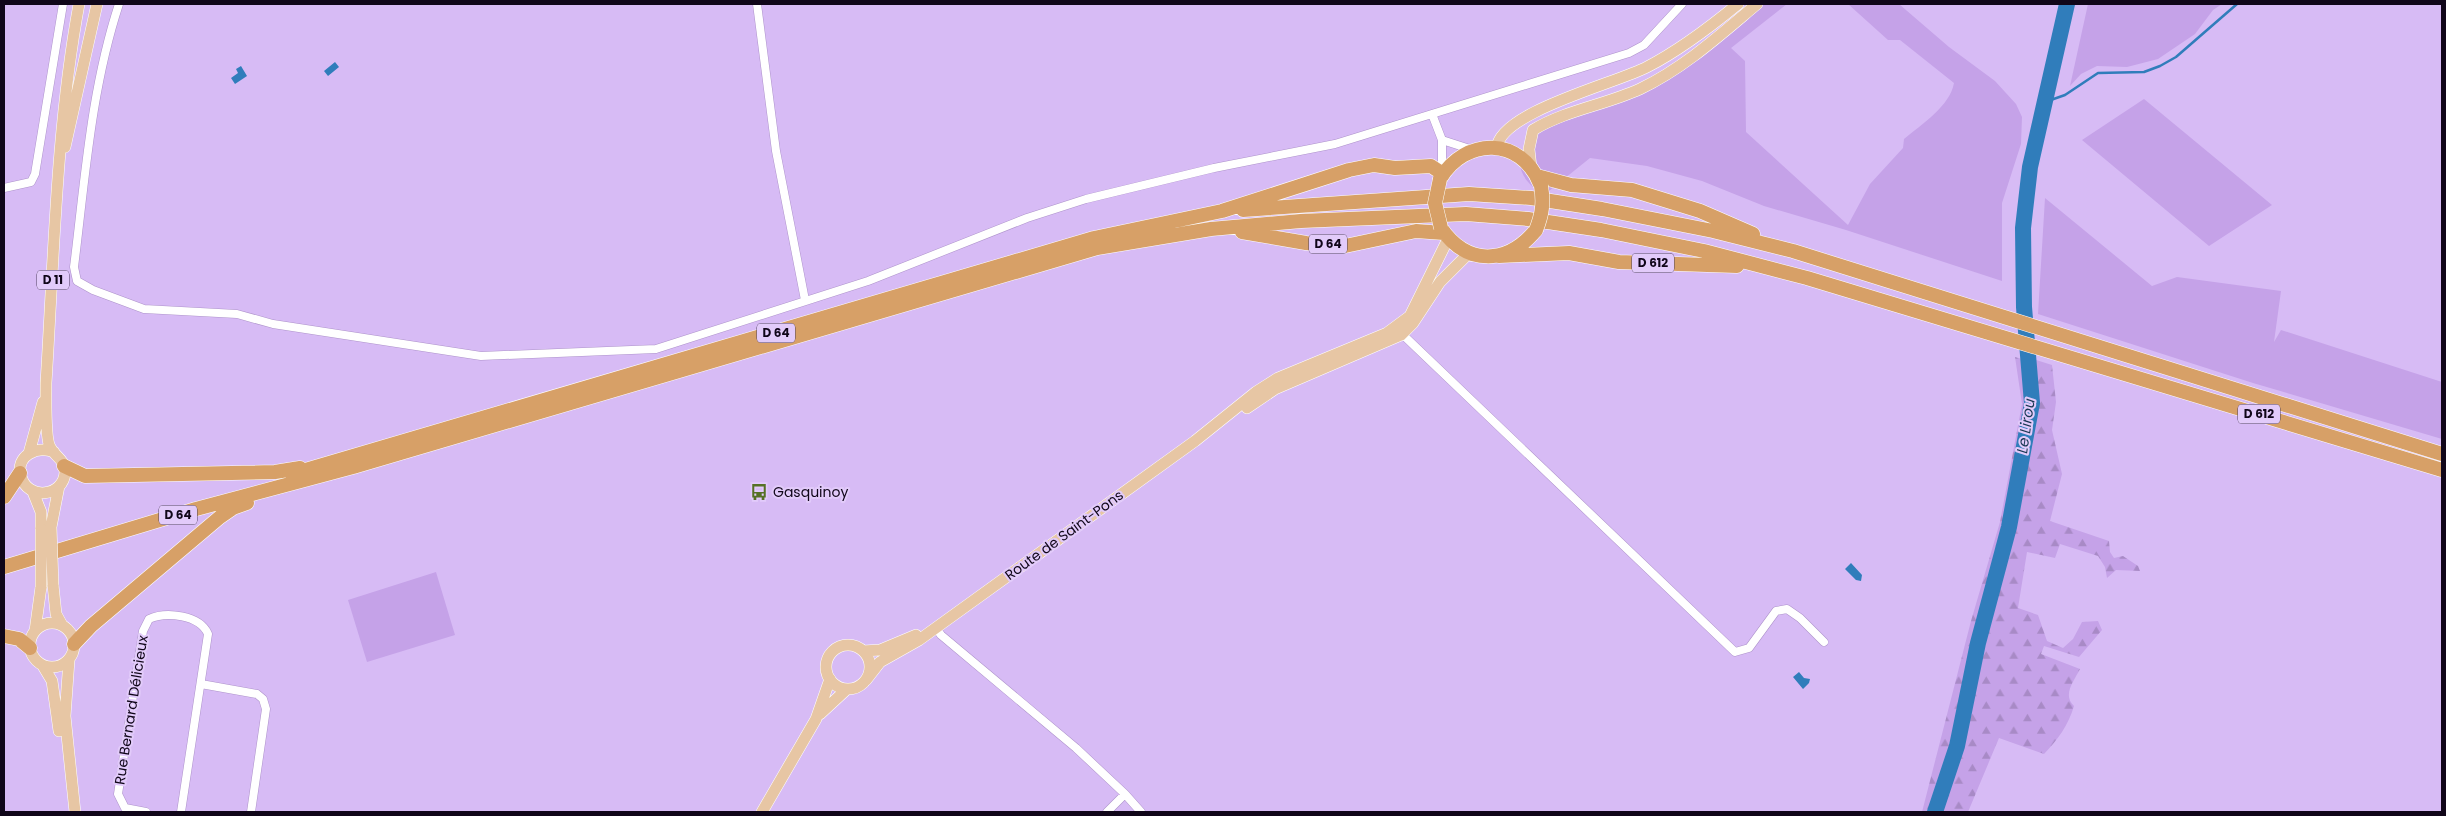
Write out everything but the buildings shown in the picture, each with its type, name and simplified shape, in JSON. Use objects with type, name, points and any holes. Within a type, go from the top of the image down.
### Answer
[{"type":"highway","points":[[1497,148],[1521,158],[1536,177],[1544,201],[1542,216],[1536,230],[1526,242],[1513,251],[1499,256],[1470,254],[1445,233],[1434,203],[1443,174],[1458,157],[1473,150],[1497,148]]},
{"type":"highway","name":"D 64","points":[[4,560],[1094,238],[1222,211],[1349,170],[1374,165],[1395,168],[1431,166],[1443,174]]},
{"type":"highway","name":"D 612","points":[[1536,177],[1571,185],[1632,190],[1700,211],[1793,251],[2442,454]]},
{"type":"highway","points":[[1222,211],[1469,194],[1531,198],[1657,220],[1793,251]]},
{"type":"highway","points":[[1212,229],[1301,221],[1466,214],[1528,219],[1600,230],[1704,251],[1807,278]]},
{"type":"highway","name":"D 64","points":[[4,567],[196,509],[353,467],[1097,248],[1212,229],[1345,246],[1416,231],[1445,233]]},
{"type":"highway","name":"D 612","points":[[1499,256],[1570,253],[1620,262],[1746,266],[1807,278],[2442,470]]},
{"type":"highway","points":[[64,466],[76,473],[95,475],[276,472],[331,462]]},
{"type":"highway","points":[[74,644],[91,626],[233,508],[353,467]]},
{"type":"highway","points":[[4,497],[20,473]]},
{"type":"highway","points":[[4,636],[19,639],[30,648]]},
{"type":"main road","name":"D 11","points":[[54,452],[48,439],[46,392],[61,125],[79,4]]},
{"type":"main road","name":"D 11","points":[[59,168],[97,4]]},
{"type":"main road","points":[[1497,148],[1497,142],[1506,131],[1529,114],[1647,68],[1681,47],[1738,4]]},
{"type":"main road","points":[[1536,177],[1529,149],[1533,130],[1546,122],[1607,102],[1640,88],[1672,71],[1696,54],[1757,4]]},
{"type":"main road","name":"Route de Saint-Pons","points":[[1399,331],[1410,316],[1445,233]]},
{"type":"main road","name":"Route de Saint-Pons","points":[[866,680],[880,662],[920,640],[934,628],[1195,441],[1256,392],[1278,378],[1388,333],[1399,331],[1413,323],[1440,282],[1467,254],[1483,256]]},
{"type":"main road","name":"D 11","points":[[29,453],[46,392]]},
{"type":"main road","points":[[46,528],[59,486],[63,480],[64,466],[54,452],[41,449],[29,453],[20,466],[20,473],[24,484],[33,492],[46,528],[47,586],[30,648],[32,655],[43,666],[52,681],[68,812]]},
{"type":"main road","points":[[33,492],[47,493],[59,486]]},
{"type":"main road","points":[[47,586],[56,614],[62,625],[71,633],[74,644],[69,660],[65,716],[75,812]]},
{"type":"main road","points":[[35,631],[48,624],[62,625]]},
{"type":"main road","name":"Route de Saint-Pons","points":[[863,650],[880,650],[934,628]]},
{"type":"main road","points":[[850,645],[863,650],[870,664],[866,680],[858,687],[847,689],[837,686],[830,679],[826,664],[829,657],[836,649],[850,645]]},
{"type":"main road","points":[[43,666],[57,667],[69,660]]},
{"type":"main road","points":[[762,812],[816,719],[830,679]]},
{"type":"main road","points":[[816,719],[832,701],[847,689]]},
{"type":"street","points":[[4,188],[31,182],[36,174],[63,4]]},
{"type":"street","points":[[119,4],[109,33],[96,90],[74,267],[77,281],[93,290],[144,308],[237,314],[273,324],[481,356],[656,348],[868,281],[1027,218],[1086,199],[1214,168],[1335,144],[1629,53],[1644,45],[1682,4]]},
{"type":"street","points":[[757,4],[776,151],[805,300]]},
{"type":"street","points":[[1432,114],[1442,140],[1443,174]]},
{"type":"street","points":[[1442,140],[1473,150]]},
{"type":"street","points":[[1399,331],[1735,652],[1749,648],[1776,612],[1787,609],[1800,618],[1824,642]]},
{"type":"street","name":"Rue Bernard Délicieux","points":[[146,812],[125,808],[118,794],[143,631],[148,619],[158,615],[197,620],[205,626],[208,634],[202,684]]},
{"type":"street","points":[[934,628],[1076,748],[1125,794],[1141,812]]},
{"type":"street","points":[[181,812],[202,684],[257,694],[263,699],[266,709],[251,812]]},
{"type":"street","points":[[1108,812],[1125,794]]},
{"type":"green space","points":[[1760,4],[1787,4],[1731,48],[1745,61],[1746,132],[1848,225],[1870,184],[1903,148],[1904,139],[1941,107],[1954,83],[1900,40],[1888,40],[1848,4],[1899,4],[1949,47],[1995,81],[2016,104],[2022,117],[2021,144],[2002,203],[2002,281],[1846,230],[1764,206],[1702,181],[1647,166],[1590,158],[1544,195],[1527,181],[1520,165],[1521,157],[1529,141],[1537,132],[1637,93]]},
{"type":"green space","points":[[2088,4],[2222,4],[2213,10],[2195,34],[2158,59],[2127,67],[2097,66],[2081,74],[2070,86]]},
{"type":"green space","points":[[2144,99],[2272,205],[2209,246],[2082,140]]},
{"type":"green space","points":[[2045,198],[2152,286],[2177,277],[2281,291],[2274,342],[2281,330],[2442,382],[2442,439],[2253,383],[2038,314]]},
{"type":"green space","points":[[2015,357],[2026,360],[2029,405],[2006,527],[1973,647],[1953,745],[1931,812],[1922,812],[1971,621],[2000,522],[2022,404]]},
{"type":"green space","points":[[2033,359],[2052,365],[2056,402],[2052,430],[2062,474],[2050,521],[2109,541],[2110,552],[2114,558],[2123,556],[2138,566],[2140,571],[2116,570],[2107,578],[2105,567],[2098,556],[2060,544],[2055,558],[2027,552],[2018,608],[2038,615],[2047,641],[2063,648],[2073,639],[2082,622],[2098,621],[2102,630],[2079,657],[2044,646],[2041,654],[2080,669],[2069,693],[2074,706],[2072,713],[2062,732],[2044,754],[1999,738],[1968,812],[1938,812],[1960,744],[2017,515],[2035,405]]},
{"type":"green space","points":[[436,572],[455,635],[367,662],[348,600]]},
{"type":"water","points":[[335,62],[339,67],[328,76],[324,71]]},
{"type":"water","points":[[241,66],[247,76],[235,84],[231,78],[238,73],[236,69]]},
{"type":"water","points":[[1851,563],[1862,575],[1861,581],[1856,580],[1845,569]]},
{"type":"water","points":[[1799,672],[1804,678],[1810,679],[1803,689],[1793,677]]},
{"type":"waterway","name":"Le Lirou","points":[[1935,812],[1957,746],[1978,643],[2009,527],[2032,403],[2024,307],[2023,228],[2030,167],[2067,4]]},
{"type":"waterway","points":[[2045,102],[2065,95],[2098,73],[2144,72],[2160,66],[2176,57],[2237,4]]},
{"type":"place","name":"Gasquinoy","points":[[759,492]]}]
